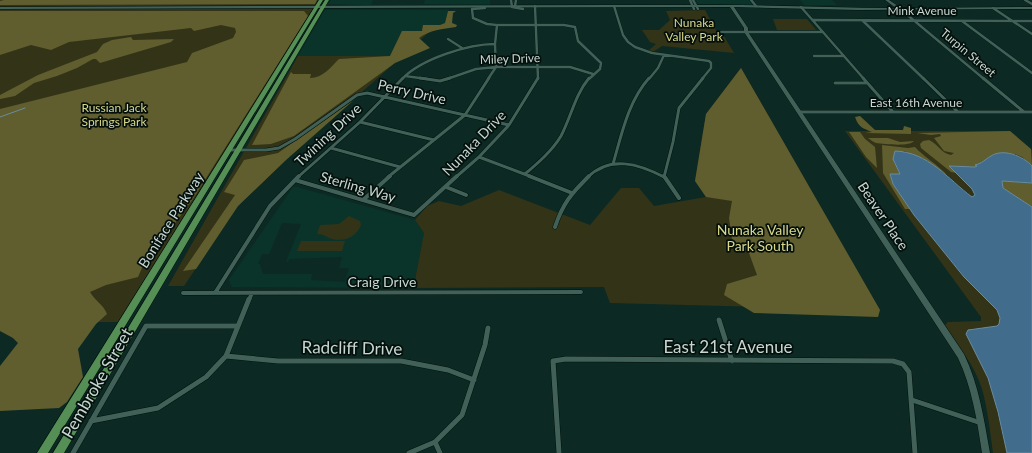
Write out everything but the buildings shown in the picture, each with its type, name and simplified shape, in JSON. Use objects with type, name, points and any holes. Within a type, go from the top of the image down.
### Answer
[{"type":"main road","name":"Turpin Street","points":[[889,0],[897,7]]},
{"type":"main road","points":[[321,5],[472,9],[523,9],[535,7]]},
{"type":"main road","points":[[0,8],[256,7],[321,5],[1032,8]]},
{"type":"main road","name":"Boniface Parkway","points":[[42,453],[229,150],[321,5]]},
{"type":"main road","name":"Boniface Parkway","points":[[58,453],[238,151],[321,5]]},
{"type":"main road","points":[[428,8],[464,6]]},
{"type":"main road","points":[[730,7],[756,6],[771,8]]},
{"type":"main road","name":"Beaver Place","points":[[730,7],[742,29],[746,32],[800,112],[961,356],[974,386],[986,453]]},
{"type":"street","points":[[511,0],[513,6]]},
{"type":"street","points":[[513,6],[516,0]]},
{"type":"street","points":[[691,0],[695,7]]},
{"type":"street","points":[[751,0],[756,6]]},
{"type":"street","points":[[1025,0],[1032,4]]},
{"type":"street","points":[[523,9],[513,6],[472,9],[474,18],[487,24],[569,25],[574,27],[578,41],[601,63],[600,69],[593,74],[576,96],[561,135],[547,154],[525,174]]},
{"type":"street","name":"Nunaka Drive","points":[[414,215],[479,157],[509,125],[538,80],[539,67],[535,7]]},
{"type":"street","points":[[614,7],[623,35],[628,42],[638,48],[664,55],[705,60],[712,65],[679,108],[673,142],[664,176]]},
{"type":"street","name":"Turpin Street","points":[[897,7],[1024,112]]},
{"type":"street","points":[[802,8],[892,112]]},
{"type":"street","points":[[993,8],[1032,34]]},
{"type":"street","name":"Mink Avenue","points":[[813,20],[1032,21]]},
{"type":"street","points":[[863,20],[958,112]]},
{"type":"street","points":[[962,20],[1032,74]]},
{"type":"street","points":[[363,200],[400,167],[465,115],[496,67],[495,44],[497,25]]},
{"type":"street","points":[[721,32],[823,32]]},
{"type":"street","points":[[448,39],[462,48]]},
{"type":"street","name":"Twining Drive","points":[[215,293],[270,206],[295,180],[360,122],[405,76],[415,68],[462,48],[481,44],[495,44]]},
{"type":"street","points":[[613,164],[633,100],[648,80],[662,66],[664,55]]},
{"type":"street","points":[[814,56],[844,56]]},
{"type":"street","name":"Miley Drive","points":[[405,76],[440,81],[465,74],[476,69],[496,67],[570,67],[593,74]]},
{"type":"street","points":[[835,83],[867,83]]},
{"type":"street","name":"Perry Drive","points":[[229,150],[266,150],[279,148],[295,139],[357,95],[367,93],[509,125]]},
{"type":"street","name":"East 16th Avenue","points":[[800,112],[1032,112]]},
{"type":"street","points":[[360,122],[434,140]]},
{"type":"street","points":[[330,148],[400,167]]},
{"type":"street","points":[[479,157],[572,193]]},
{"type":"street","points":[[555,227],[561,209],[572,193],[596,169],[613,164],[631,164],[646,168],[664,176],[679,198]]},
{"type":"street","name":"Sterling Way","points":[[295,180],[414,215]]},
{"type":"street","points":[[446,187],[466,195]]},
{"type":"street","name":"Craig Drive","points":[[183,293],[581,292]]},
{"type":"street","points":[[91,421],[158,408],[206,377],[226,356],[252,293]]},
{"type":"street","points":[[719,320],[732,361]]},
{"type":"street","name":"Pembroke Street","points":[[73,453],[146,326],[238,326]]},
{"type":"street","points":[[409,453],[435,442],[462,415],[485,345],[488,328]]},
{"type":"street","name":"Radcliff Drive","points":[[226,356],[278,360],[402,361],[448,370],[474,380]]},
{"type":"street","name":"East 21st Avenue","points":[[559,453],[553,361],[566,359],[893,361],[903,364],[909,372],[912,400]]},
{"type":"street","points":[[915,453],[912,400],[981,422]]},
{"type":"street","points":[[435,442],[440,453]]},
{"type":"shaded area","points":[[331,0],[373,0],[371,5],[329,4]]},
{"type":"shaded area","points":[[425,0],[490,0],[490,5],[424,4]]},
{"type":"shaded area","points":[[696,0],[749,0],[753,5],[698,4]]},
{"type":"shaded area","points":[[800,0],[832,0],[837,5],[804,5]]},
{"type":"shaded area","points":[[325,10],[448,10],[445,23],[440,25],[423,25],[422,31],[402,31],[391,56],[298,56]]},
{"type":"shaded area","points":[[293,187],[415,220],[424,233],[414,285],[412,288],[232,287],[229,280]],"holes":[[[282,223],[301,224],[286,262],[288,262],[289,259],[342,257],[339,268],[349,268],[345,282],[311,280],[312,274],[263,274],[260,264],[258,264],[262,254],[269,254]]]},
{"type":"green space","name":"Russian Jack Springs Park","points":[[0,0],[320,0],[119,322],[0,322]]},
{"type":"green space","points":[[4,0],[317,0],[315,4],[0,5],[0,1]]},
{"type":"green space","name":"Nunaka Valley Park","points":[[705,10],[718,34],[722,33],[734,53],[662,46],[653,52],[649,50],[656,44],[650,42],[642,30],[659,30],[670,20],[666,11]]},
{"type":"green space","name":"Russian Jack Springs Park","points":[[0,11],[304,11],[308,16],[193,199],[161,242],[149,252],[138,277],[106,285],[90,292],[107,314],[96,324],[78,349],[83,377],[67,402],[59,408],[0,411],[0,366],[18,343],[13,338],[0,331],[0,109],[187,62],[192,53],[233,38],[236,32],[235,28],[221,25],[194,31],[191,28],[69,42],[51,50],[31,45],[0,55]]},
{"type":"green space","points":[[448,11],[456,11],[453,13],[452,23],[457,25],[456,27],[441,29],[423,35],[419,38],[430,48],[395,63],[294,136],[271,144],[252,145],[291,72],[293,74],[311,74],[310,78],[315,78],[326,72],[339,59],[390,56],[402,31],[422,31],[423,25],[440,25],[445,23]]},
{"type":"green space","points":[[773,19],[807,19],[816,30],[777,30]]},
{"type":"green space","points":[[423,25],[437,25],[286,160],[238,206],[184,286],[168,286],[298,56],[390,56],[402,31],[422,31]]},
{"type":"green space","points":[[131,37],[133,40],[174,39],[171,42],[100,63],[96,59],[93,59],[77,68],[34,83],[15,96],[0,99],[0,95],[38,75],[97,52],[103,44],[112,40]]},
{"type":"green space","name":"Nunaka Valley Park South","points":[[741,68],[880,310],[610,303],[604,287],[412,288],[414,285],[424,233],[415,220],[427,206],[439,201],[461,206],[499,190],[590,225],[621,188],[639,188],[654,206],[706,197],[695,181],[706,114]]},
{"type":"green space","points":[[741,68],[880,310],[878,317],[754,313],[724,295],[727,284],[757,275],[749,253],[732,239],[729,218],[732,201],[706,197],[695,181],[706,114]]},
{"type":"green space","points":[[355,99],[286,160],[238,206],[196,269],[183,271],[235,195],[224,192],[244,160],[278,153]]},
{"type":"green space","points":[[860,116],[875,130],[903,130],[904,126],[911,128],[911,134],[865,133],[872,132],[862,127],[858,123],[855,117]]},
{"type":"green space","points":[[845,131],[1010,131],[1032,150],[1032,166],[1029,162],[950,166],[972,189],[975,197],[971,196],[947,175],[924,159],[908,205],[914,215],[964,277],[997,310],[1000,318],[997,326],[970,329],[993,394],[1007,453],[993,453],[986,405],[979,380],[966,356],[945,325],[948,322],[981,321],[981,317]]},
{"type":"green space","points":[[1010,131],[1031,149],[1032,166],[1022,157],[1015,154],[997,154],[975,167],[949,166],[957,173],[951,172],[921,148],[920,144],[923,141],[929,140],[948,154],[951,155],[954,153],[944,151],[934,138],[941,136],[940,134],[931,135],[917,133]]},
{"type":"green space","points":[[849,132],[860,132],[865,139],[875,147],[877,168],[866,157]]},
{"type":"green space","points":[[868,138],[888,138],[900,142],[914,141],[902,145],[876,143]]},
{"type":"green space","points":[[882,145],[908,148],[915,147],[947,175],[924,159],[904,151],[894,162],[900,174],[890,174],[893,184],[910,209],[905,209],[883,173]]},
{"type":"green space","points":[[1002,181],[1032,183],[1032,207],[1003,188]]},
{"type":"green space","points":[[349,216],[360,221],[361,225],[356,233],[350,238],[337,240],[317,234],[320,225],[339,224]]},
{"type":"green space","points":[[301,241],[345,241],[342,251],[297,251]]},
{"type":"water","points":[[895,151],[918,156],[928,161],[972,197],[975,195],[972,189],[949,166],[975,167],[977,166],[975,165],[991,156],[1007,153],[1018,156],[1032,166],[1032,183],[1002,181],[1003,188],[1032,207],[1032,453],[1007,453],[998,412],[988,378],[966,334],[968,330],[997,326],[1000,318],[997,310],[964,277],[914,215],[893,184],[890,174],[900,174],[893,159]]},
{"type":"waterway","points":[[0,117],[25,108]]}]
